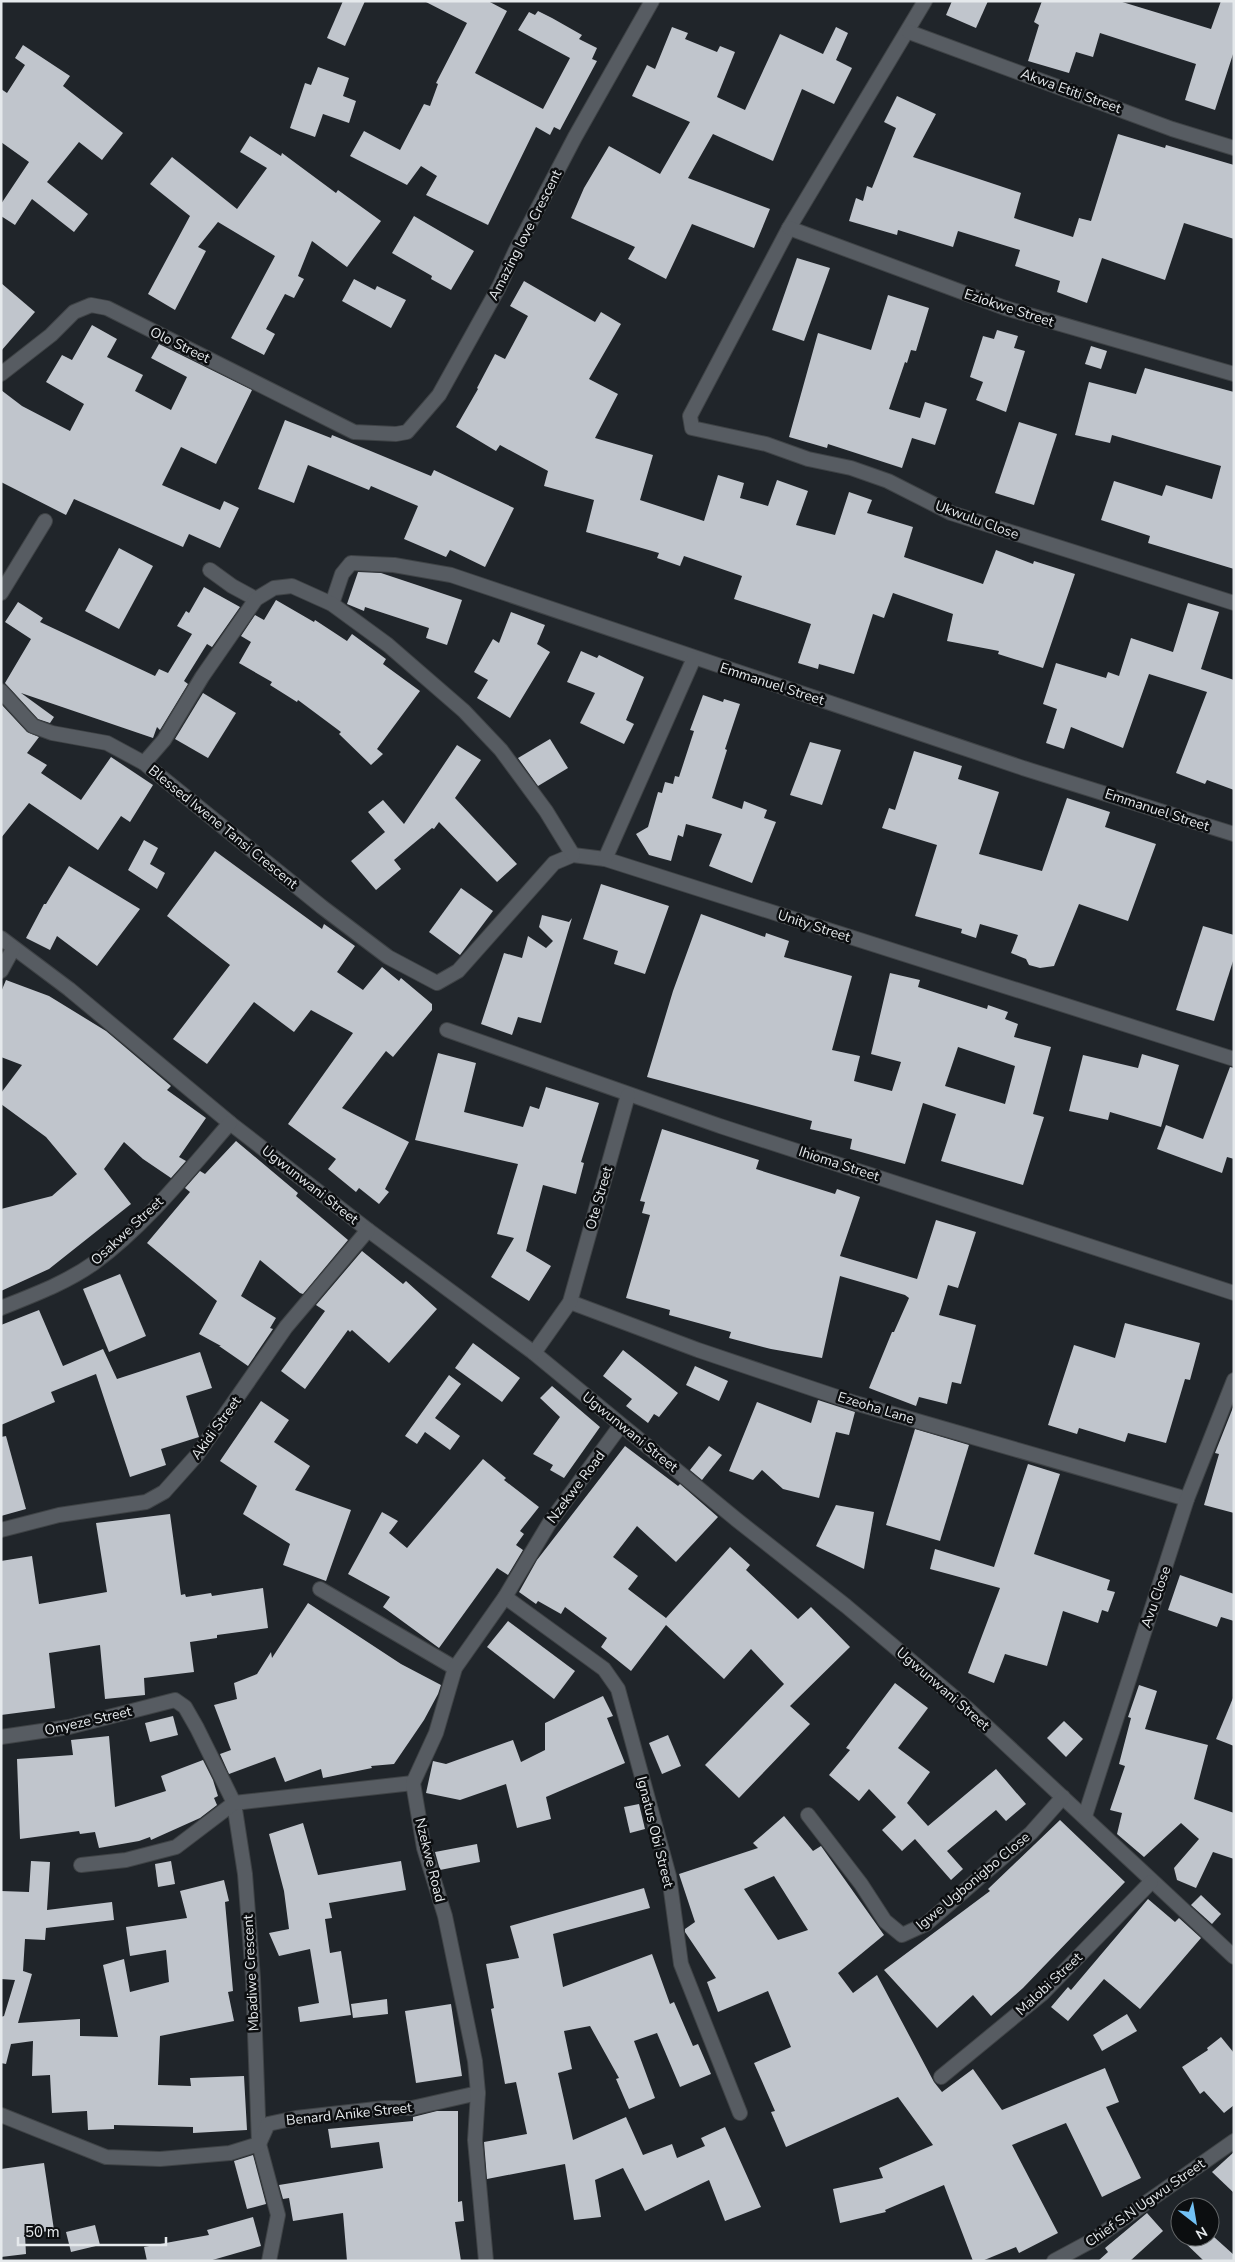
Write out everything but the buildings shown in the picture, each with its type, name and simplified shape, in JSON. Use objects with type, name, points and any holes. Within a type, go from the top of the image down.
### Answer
[{"type":"street","name":"Amazing love Crescent","points":[[372,433],[396,434],[407,432],[439,395],[500,287],[515,252],[575,137],[652,1]]},
{"type":"street","points":[[789,228],[926,1]]},
{"type":"street","name":"Akwa Etiti Street","points":[[909,32],[1172,129],[1234,148]]},
{"type":"street","name":"Eziokwe Street","points":[[789,228],[1005,308],[1234,374]]},
{"type":"street","name":"Ukwulu Close","points":[[789,228],[690,416],[692,428],[766,444],[808,459],[851,468],[888,481],[951,513],[1234,602]]},
{"type":"street","name":"Olo Street","points":[[1,374],[51,335],[74,312],[91,305],[106,308],[354,432],[372,433]]},
{"type":"street","points":[[1,593],[45,521]]},
{"type":"street","name":"Emmanuel Street","points":[[332,604],[342,574],[351,563],[394,565],[451,576],[1023,768],[1234,834]]},
{"type":"street","points":[[210,570],[256,600]]},
{"type":"street","points":[[144,763],[164,740],[202,677],[256,600],[274,588],[292,586],[332,604],[388,645],[464,711],[501,750],[546,811],[573,855]]},
{"type":"street","points":[[605,859],[694,658]]},
{"type":"street","name":"Blessed Iwene Tansi Crescent","points":[[1,692],[33,726],[52,733],[107,743],[144,763],[329,913],[388,957],[437,983],[458,971],[554,862],[573,855]]},
{"type":"street","name":"Unity Street","points":[[573,855],[605,859],[1234,1059]]},
{"type":"street","name":"Ugwunwani Street","points":[[1,938],[13,949],[69,989],[230,1123],[368,1230],[534,1353],[894,1646],[967,1708],[1234,1958]]},
{"type":"street","points":[[1,971],[13,949]]},
{"type":"street","name":"Ihioma Street","points":[[447,1030],[628,1095],[1234,1293]]},
{"type":"street","name":"Ote Street","points":[[534,1353],[570,1302],[628,1095]]},
{"type":"street","name":"Osakwe Street","points":[[1,1308],[66,1280],[94,1262],[157,1204],[230,1123]]},
{"type":"street","name":"Akidi Street","points":[[1,1530],[59,1515],[146,1502],[164,1492],[197,1455],[286,1327],[368,1230]]},
{"type":"street","name":"Ezeoha Lane","points":[[570,1302],[698,1350],[855,1402],[1187,1498]]},
{"type":"street","name":"Avu Close","points":[[1084,1816],[1187,1498],[1234,1380]]},
{"type":"street","name":"Nzekwe Road","points":[[486,2261],[475,2140],[478,2094],[475,2061],[445,1916],[424,1848],[413,1783],[436,1733],[455,1668],[504,1596],[550,1522],[621,1425]]},
{"type":"street","points":[[320,1589],[455,1668]]},
{"type":"street","name":"Ignatus Obi Street","points":[[504,1596],[604,1669],[618,1689],[669,1876],[681,1964],[740,2113]]},
{"type":"street","name":"Onyeze Street","points":[[1,1737],[68,1727],[175,1700]]},
{"type":"street","name":"Mbadiwe Crescent","points":[[175,1700],[185,1707],[234,1803],[245,1874],[253,1978],[259,2144],[278,2214],[269,2261]]},
{"type":"street","points":[[81,1865],[126,1860],[176,1847],[234,1803],[413,1783]]},
{"type":"street","name":"Igwe Ugbonigbo Close","points":[[808,1815],[861,1884],[885,1921],[902,1935],[926,1924],[1031,1833],[1063,1797]]},
{"type":"street","name":"Malobi Street","points":[[941,2077],[1043,1993],[1151,1882]]},
{"type":"street","name":"Benard Anike Street","points":[[259,2144],[268,2124],[314,2116],[385,2108],[412,2108],[478,2094]]},
{"type":"street","points":[[1,2115],[106,2157],[160,2159],[230,2153],[259,2144]]},
{"type":"street","name":"Chief S.N Ugwu Street","points":[[1054,2261],[1093,2240],[1234,2141]]}]
